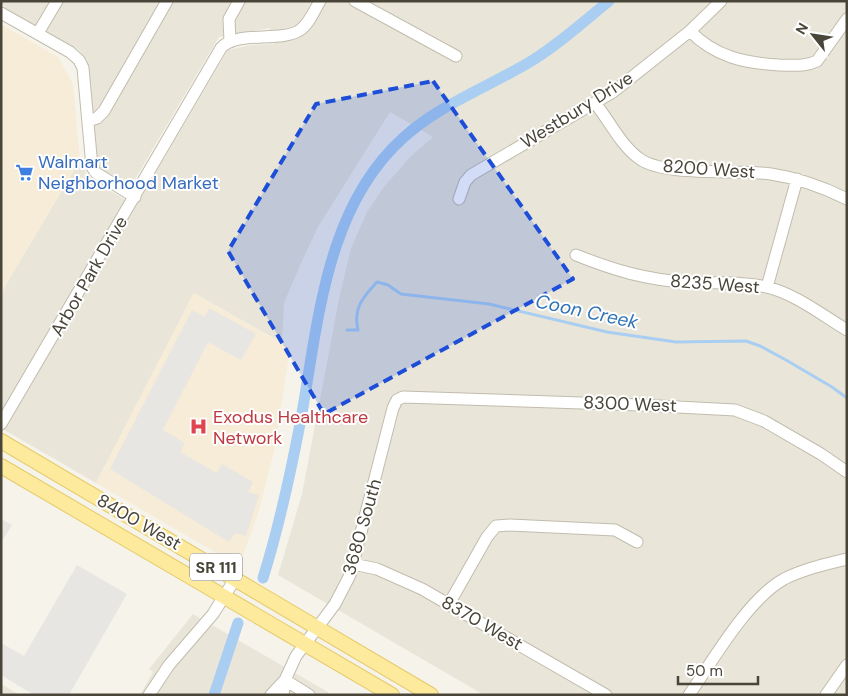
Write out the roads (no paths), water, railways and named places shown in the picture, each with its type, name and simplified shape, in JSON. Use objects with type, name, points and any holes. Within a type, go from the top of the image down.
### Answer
[{"type":"main road","name":"8400 West","points":[[1,441],[431,695]]},
{"type":"main road","name":"8400 West","points":[[1,466],[392,695]]},
{"type":"street","points":[[38,34],[57,1]]},
{"type":"street","points":[[88,121],[97,118],[104,111],[167,1]]},
{"type":"street","points":[[238,1],[229,19],[230,42],[296,33],[307,24],[320,1]]},
{"type":"street","points":[[356,1],[456,56]]},
{"type":"street","name":"Westbury Drive","points":[[458,199],[465,182],[479,169],[612,92],[690,31],[721,1]]},
{"type":"street","points":[[1,13],[79,60],[83,68],[94,171],[135,196]]},
{"type":"street","points":[[690,31],[706,46],[726,56],[752,62],[797,66],[810,65],[817,61],[847,19]]},
{"type":"street","name":"Arbor Park Drive","points":[[1,424],[221,48],[230,42]]},
{"type":"street","name":"8200 West","points":[[595,102],[632,152],[648,164],[669,169],[771,174],[797,179],[847,199]]},
{"type":"street","points":[[767,287],[797,179]]},
{"type":"street","name":"8235 West","points":[[576,255],[615,270],[652,279],[738,283],[767,287],[798,301],[847,330]]},
{"type":"street","name":"8300 West","points":[[397,400],[403,397],[418,397],[735,410],[764,421],[821,454],[847,472]]},
{"type":"street","name":"3680 South","points":[[285,680],[304,643],[335,604],[353,564],[397,400]]},
{"type":"street","points":[[449,604],[487,537],[496,526],[510,524],[615,530],[637,542]]},
{"type":"street","points":[[689,695],[725,643],[764,594],[774,585],[799,572],[847,559]]},
{"type":"street","name":"8370 West","points":[[353,564],[396,577],[449,604],[606,695]]},
{"type":"street","points":[[150,695],[163,673],[202,628],[235,578]]},
{"type":"street","points":[[826,695],[847,665]]},
{"type":"street","points":[[271,695],[285,680]]},
{"type":"street","points":[[283,695],[285,680]]},
{"type":"street","points":[[285,680],[309,695]]},
{"type":"waterway","points":[[263,578],[279,521],[292,463],[329,271],[340,234],[356,199],[377,167],[403,138],[417,126],[447,106],[539,56],[570,34],[609,1]]},
{"type":"waterway","name":"Coon Creek","points":[[347,330],[358,330],[357,315],[360,303],[377,282],[388,285],[401,294],[489,304],[607,332],[676,342],[746,341],[786,360],[847,398]]},
{"type":"waterway","points":[[214,695],[238,623]]},
{"type":"place","name":"Walmart Neighborhood Market","points":[[24,172]]},
{"type":"place","name":"Exodus Healthcare Network","points":[[199,427]]}]
